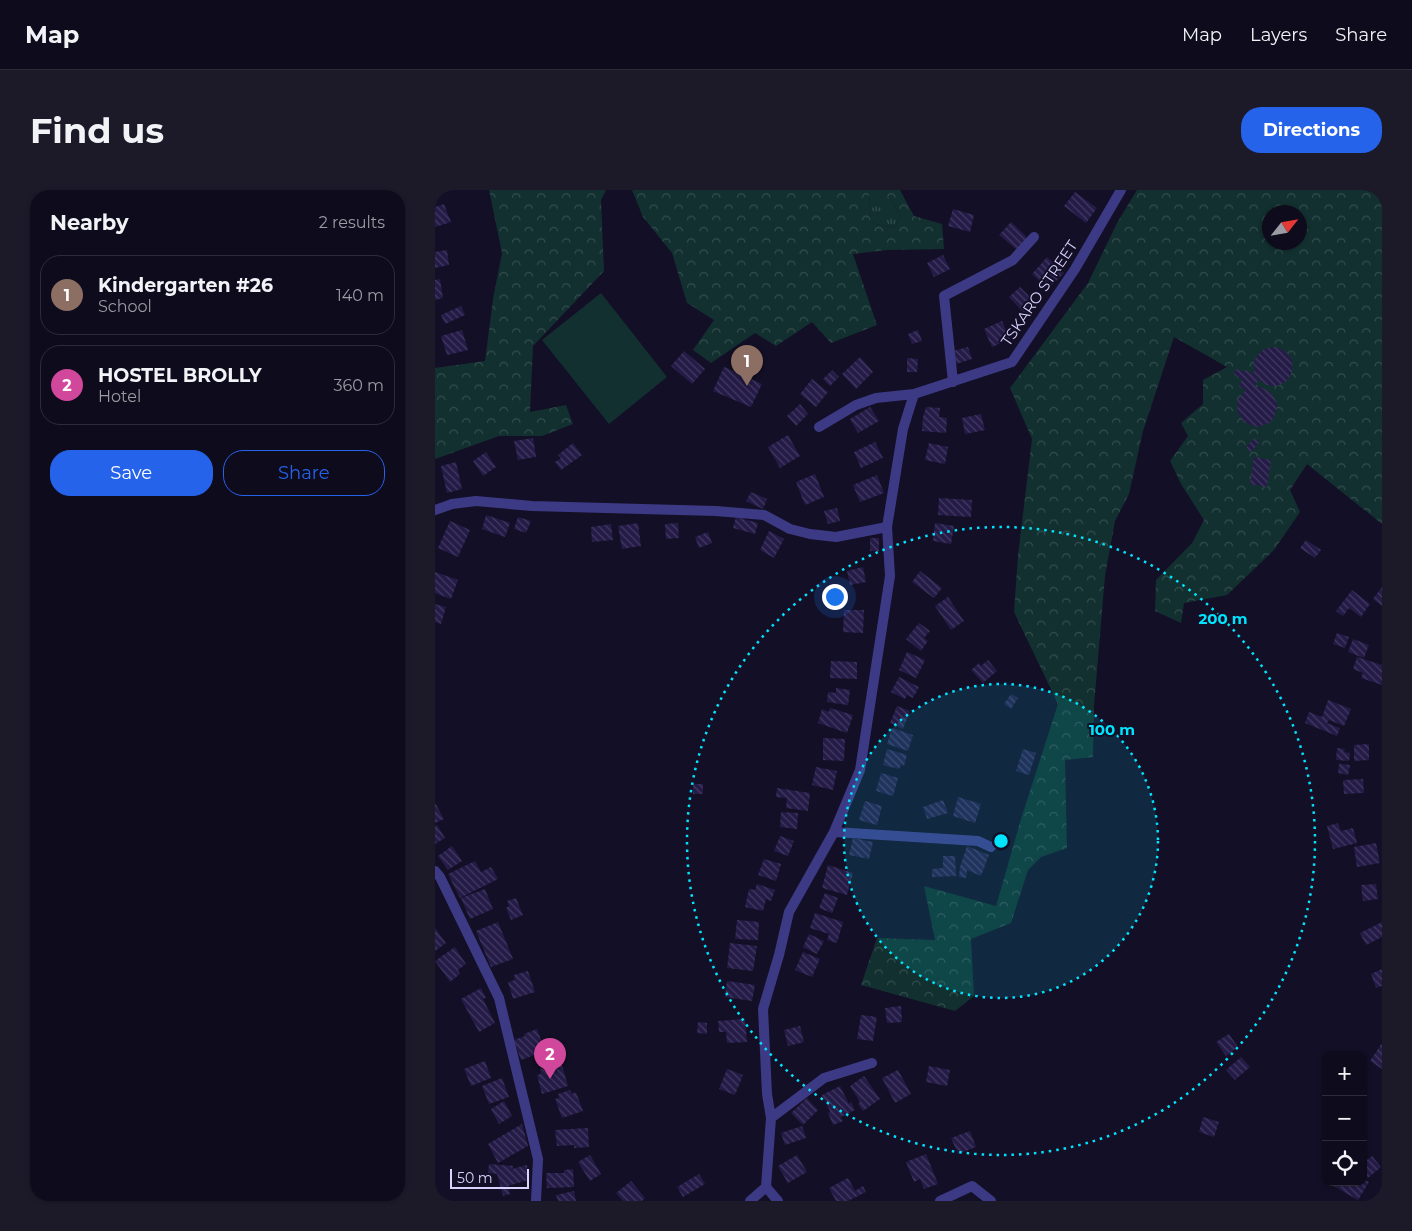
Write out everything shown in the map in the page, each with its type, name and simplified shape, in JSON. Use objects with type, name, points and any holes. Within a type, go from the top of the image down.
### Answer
[{"type":"street","name":"TSKARO STREET","points":[[819,427],[856,405],[875,398],[914,394],[1012,362],[1075,269],[1121,190]]},
{"type":"street","points":[[953,382],[944,296],[1013,260],[1034,236]]},
{"type":"street","points":[[778,1201],[766,1188],[771,1118],[767,1094],[763,1009],[789,912],[834,832],[860,770],[890,576],[887,527],[903,428],[914,394]]},
{"type":"street","points":[[435,510],[452,504],[476,501],[532,506],[716,511],[764,515],[790,529],[835,537],[887,527]]},
{"type":"street","points":[[834,832],[978,841],[991,848]]},
{"type":"street","points":[[435,871],[440,877],[499,998],[538,1159],[536,1201]]},
{"type":"street","points":[[771,1118],[825,1078],[872,1063]]},
{"type":"street","points":[[940,1201],[972,1186],[991,1201]]},
{"type":"street","points":[[750,1201],[766,1188]]},
{"type":"green space","points":[[489,190],[606,190],[601,200],[604,271],[533,346],[530,412],[566,405],[573,424],[542,436],[499,436],[435,459],[435,368],[485,361],[493,299],[502,253]]},
{"type":"green space","points":[[632,190],[869,190],[871,223],[894,228],[901,215],[883,190],[900,190],[914,216],[942,224],[944,249],[887,250],[853,254],[877,325],[831,343],[812,322],[776,346],[755,333],[711,363],[693,350],[714,320],[687,303],[672,253],[643,217]]},
{"type":"green space","points":[[869,190],[883,190],[901,215],[894,228],[871,223]]},
{"type":"green space","points":[[1137,190],[1382,190],[1382,524],[1307,464],[1290,490],[1300,512],[1274,550],[1227,595],[1184,603],[1181,623],[1155,611],[1156,580],[1192,543],[1204,520],[1181,484],[1170,461],[1188,436],[1181,423],[1203,404],[1203,380],[1227,367],[1174,337],[1143,431],[1129,494],[1115,521],[1105,576],[1094,706],[1093,757],[1065,760],[1067,848],[1041,857],[1028,870],[1011,923],[971,939],[974,996],[955,1011],[861,985],[877,938],[935,940],[924,886],[996,906],[1021,819],[1058,704],[1014,612],[1018,555],[1032,439],[1010,388],[1088,283],[1117,223]]},
{"type":"green space","points":[[601,293],[667,377],[609,424],[542,340]]},
{"type":"building","points":[[1075,192],[1097,208],[1086,223],[1064,206]]},
{"type":"building","points":[[444,204],[451,222],[435,227],[435,207]]},
{"type":"building","points":[[953,209],[974,215],[970,232],[948,226]]},
{"type":"building","points":[[1011,222],[1028,238],[1017,250],[999,235]]},
{"type":"building","points":[[447,250],[449,265],[435,268],[435,252]]},
{"type":"building","points":[[943,255],[950,269],[934,277],[927,263]]},
{"type":"building","points":[[1047,257],[1064,273],[1048,289],[1032,274]]},
{"type":"building","points":[[440,279],[443,298],[435,300],[435,280]]},
{"type":"building","points":[[1020,287],[1037,304],[1026,315],[1009,297]]},
{"type":"building","points":[[461,306],[465,315],[445,324],[441,315]]},
{"type":"building","points":[[1002,321],[1010,339],[992,347],[984,329]]},
{"type":"building","points":[[462,330],[468,350],[447,355],[441,336]]},
{"type":"building","points":[[918,330],[922,341],[912,344],[908,334]]},
{"type":"building","points":[[968,347],[972,359],[956,364],[953,351]]},
{"type":"building","points":[[1275,347],[1289,355],[1292,360],[1292,372],[1287,381],[1277,386],[1266,385],[1258,379],[1255,387],[1261,387],[1271,393],[1277,403],[1277,408],[1273,419],[1269,423],[1258,427],[1253,426],[1243,421],[1237,411],[1238,399],[1246,390],[1239,387],[1242,379],[1234,375],[1236,369],[1254,374],[1256,357],[1264,349]]},
{"type":"building","points":[[684,351],[705,369],[692,384],[671,366]]},
{"type":"building","points":[[860,357],[873,372],[856,389],[842,374]]},
{"type":"building","points":[[907,358],[918,359],[917,372],[907,372]]},
{"type":"building","points":[[724,367],[762,384],[751,407],[713,391]]},
{"type":"building","points":[[832,370],[839,377],[830,386],[823,379]]},
{"type":"building","points":[[812,379],[828,392],[816,407],[800,394]]},
{"type":"building","points":[[800,404],[808,414],[796,426],[787,416]]},
{"type":"building","points":[[870,407],[879,421],[858,433],[850,419]]},
{"type":"building","points":[[926,407],[940,408],[939,417],[947,418],[946,433],[922,431]]},
{"type":"building","points":[[981,414],[985,430],[965,434],[962,418]]},
{"type":"building","points":[[788,435],[800,456],[780,468],[768,447]]},
{"type":"building","points":[[533,438],[536,457],[518,460],[514,441]]},
{"type":"building","points":[[1254,438],[1259,443],[1251,452],[1246,448]]},
{"type":"building","points":[[875,442],[883,458],[861,468],[854,452]]},
{"type":"building","points":[[573,443],[582,455],[561,470],[555,462],[561,458],[558,455]]},
{"type":"building","points":[[929,443],[948,447],[945,464],[925,460]]},
{"type":"building","points":[[486,452],[496,467],[483,476],[473,461]]},
{"type":"building","points":[[1254,457],[1271,460],[1267,487],[1250,484]]},
{"type":"building","points":[[456,462],[462,489],[447,493],[441,466]]},
{"type":"building","points":[[815,474],[824,497],[805,505],[796,482]]},
{"type":"building","points":[[877,475],[884,493],[860,502],[853,485]]},
{"type":"building","points":[[751,492],[767,499],[763,509],[746,501]]},
{"type":"building","points":[[939,498],[972,500],[971,517],[938,515]]},
{"type":"building","points":[[837,508],[840,521],[828,524],[824,511]]},
{"type":"building","points":[[486,515],[510,523],[505,537],[482,529]]},
{"type":"building","points":[[518,517],[531,521],[526,533],[514,529]]},
{"type":"building","points":[[736,517],[758,523],[755,534],[733,528]]},
{"type":"building","points":[[450,521],[470,530],[458,557],[438,548]]},
{"type":"building","points":[[638,523],[641,546],[622,549],[618,526]]},
{"type":"building","points":[[678,523],[679,538],[666,539],[665,524]]},
{"type":"building","points":[[935,523],[954,526],[951,544],[933,541]]},
{"type":"building","points":[[611,524],[613,540],[592,542],[591,527]]},
{"type":"building","points":[[769,531],[784,539],[774,558],[760,550]]},
{"type":"building","points":[[708,532],[712,543],[699,548],[695,537]]},
{"type":"building","points":[[870,538],[879,538],[879,551],[870,551]]},
{"type":"building","points":[[1306,540],[1321,550],[1315,558],[1300,548]]},
{"type":"building","points":[[863,567],[866,582],[850,585],[847,571]]},
{"type":"building","points":[[920,571],[942,588],[934,598],[912,582]]},
{"type":"building","points":[[435,572],[458,580],[451,599],[435,593]]},
{"type":"building","points":[[1382,587],[1382,606],[1373,599]]},
{"type":"building","points":[[1352,590],[1370,604],[1361,617],[1349,608],[1343,616],[1336,611]]},
{"type":"building","points":[[948,597],[964,621],[951,630],[935,606]]},
{"type":"building","points":[[435,604],[446,607],[441,624],[435,622]]},
{"type":"building","points":[[844,610],[864,610],[863,633],[843,632]]},
{"type":"building","points":[[919,623],[930,631],[924,638],[928,641],[921,651],[906,639]]},
{"type":"building","points":[[1337,633],[1349,637],[1345,648],[1333,644]]},
{"type":"building","points":[[1353,639],[1369,645],[1364,658],[1348,652]]},
{"type":"building","points":[[907,652],[925,660],[916,678],[899,670]]},
{"type":"building","points":[[1357,657],[1382,665],[1382,685],[1361,678],[1363,673],[1353,669]]},
{"type":"building","points":[[988,660],[997,671],[983,683],[971,670],[979,663],[981,666]]},
{"type":"building","points":[[831,661],[857,662],[857,679],[830,678]]},
{"type":"building","points":[[899,677],[919,687],[913,698],[907,695],[905,699],[891,692]]},
{"type":"building","points":[[836,688],[850,690],[848,705],[827,702],[828,692],[836,693]]},
{"type":"building","points":[[1011,694],[1018,698],[1011,709],[1004,704]]},
{"type":"building","points":[[1328,700],[1351,709],[1344,726],[1329,720],[1327,723],[1340,728],[1337,736],[1305,723],[1309,712],[1322,717]]},
{"type":"building","points":[[897,706],[910,711],[903,729],[890,723]]},
{"type":"building","points":[[830,708],[853,715],[847,733],[818,723],[822,709],[829,712]]},
{"type":"building","points":[[892,728],[913,735],[908,751],[887,744]]},
{"type":"building","points":[[823,738],[845,739],[844,761],[823,760]]},
{"type":"building","points":[[1369,744],[1369,760],[1354,761],[1354,745]]},
{"type":"building","points":[[1337,748],[1345,749],[1344,752],[1350,753],[1349,761],[1336,760]]},
{"type":"building","points":[[887,749],[907,755],[904,766],[901,765],[899,769],[883,765]]},
{"type":"building","points":[[1023,749],[1036,753],[1029,775],[1016,771]]},
{"type":"building","points":[[1339,764],[1350,765],[1348,775],[1338,773]]},
{"type":"building","points":[[816,767],[837,771],[833,790],[812,785]]},
{"type":"building","points":[[881,773],[898,778],[893,796],[876,791]]},
{"type":"building","points":[[1363,779],[1364,793],[1344,794],[1343,780]]},
{"type":"building","points":[[693,784],[703,784],[703,794],[693,794]]},
{"type":"building","points":[[777,788],[810,793],[808,811],[786,808],[787,798],[776,797]]},
{"type":"building","points":[[958,797],[981,804],[975,823],[953,816]]},
{"type":"building","points":[[943,800],[948,813],[927,819],[923,807]]},
{"type":"building","points":[[865,801],[882,806],[877,825],[859,820]]},
{"type":"building","points":[[435,803],[444,819],[435,823]]},
{"type":"building","points":[[781,812],[798,813],[797,829],[780,827]]},
{"type":"building","points":[[1338,823],[1341,831],[1353,828],[1357,843],[1333,849],[1327,826]]},
{"type":"building","points":[[437,825],[445,838],[435,844],[435,826]]},
{"type":"building","points":[[780,836],[794,841],[788,856],[774,851]]},
{"type":"building","points":[[853,838],[873,842],[869,859],[849,855]]},
{"type":"building","points":[[1376,843],[1380,863],[1357,867],[1354,847]]},
{"type":"building","points":[[452,846],[462,861],[448,870],[438,856]]},
{"type":"building","points":[[967,846],[989,855],[981,876],[967,870],[966,878],[959,877],[960,867]]},
{"type":"building","points":[[943,856],[955,856],[956,876],[932,877],[932,869],[943,868]]},
{"type":"building","points":[[764,859],[781,864],[776,881],[758,875]]},
{"type":"building","points":[[475,861],[481,872],[491,867],[498,879],[460,898],[448,874]]},
{"type":"building","points":[[828,865],[853,873],[847,895],[822,888]]},
{"type":"building","points":[[757,884],[775,890],[771,901],[766,899],[763,911],[745,907],[749,889],[755,890]]},
{"type":"building","points":[[1376,884],[1378,899],[1363,901],[1361,885]]},
{"type":"building","points":[[485,889],[493,909],[470,919],[461,898]]},
{"type":"building","points":[[825,893],[838,898],[832,913],[819,908]]},
{"type":"building","points":[[516,898],[523,915],[511,920],[506,908],[509,906],[507,901]]},
{"type":"building","points":[[815,913],[843,922],[837,943],[827,940],[829,934],[810,928]]},
{"type":"building","points":[[737,920],[759,922],[758,940],[735,939]]},
{"type":"building","points":[[498,922],[513,959],[491,967],[476,931]]},
{"type":"building","points":[[1382,922],[1382,937],[1366,945],[1360,933]]},
{"type":"building","points":[[435,928],[446,943],[435,951]]},
{"type":"building","points":[[809,934],[824,941],[817,954],[803,947]]},
{"type":"building","points":[[730,943],[757,946],[753,971],[727,968]]},
{"type":"building","points":[[455,947],[466,964],[458,970],[460,974],[450,982],[435,961]]},
{"type":"building","points":[[803,952],[820,959],[812,977],[795,970]]},
{"type":"building","points":[[1382,969],[1382,986],[1376,988],[1371,974]]},
{"type":"building","points":[[528,971],[535,992],[513,999],[508,982],[515,980],[514,975]]},
{"type":"building","points":[[727,981],[755,985],[752,1001],[725,997]]},
{"type":"building","points":[[481,988],[486,998],[483,999],[495,1023],[479,1032],[461,999]]},
{"type":"building","points":[[901,1006],[902,1022],[887,1023],[885,1008]]},
{"type":"building","points":[[861,1015],[877,1017],[873,1041],[857,1039]]},
{"type":"building","points":[[745,1019],[747,1042],[727,1043],[726,1032],[719,1032],[718,1021]]},
{"type":"building","points":[[698,1022],[707,1023],[707,1034],[697,1033]]},
{"type":"building","points":[[800,1026],[804,1042],[788,1046],[784,1030]]},
{"type":"building","points":[[537,1029],[544,1048],[536,1051],[537,1054],[521,1060],[514,1040]]},
{"type":"building","points":[[1229,1034],[1238,1047],[1226,1056],[1216,1042]]},
{"type":"building","points":[[1382,1043],[1382,1069],[1370,1061]]},
{"type":"building","points":[[1241,1057],[1250,1067],[1235,1080],[1226,1070]]},
{"type":"building","points":[[485,1061],[491,1078],[471,1086],[464,1069]]},
{"type":"building","points":[[561,1062],[568,1086],[542,1094],[537,1075],[541,1074],[540,1069]]},
{"type":"building","points":[[929,1066],[950,1070],[947,1086],[926,1082]]},
{"type":"building","points":[[727,1069],[743,1075],[735,1095],[719,1089]]},
{"type":"building","points":[[898,1070],[911,1094],[895,1103],[882,1078]]},
{"type":"building","points":[[864,1076],[880,1099],[863,1111],[850,1086]]},
{"type":"building","points":[[502,1078],[509,1097],[489,1104],[482,1086]]},
{"type":"building","points":[[840,1086],[849,1104],[851,1102],[855,1110],[841,1117],[843,1121],[833,1125],[828,1113],[830,1111],[822,1095]]},
{"type":"building","points":[[570,1090],[572,1094],[576,1092],[583,1111],[562,1118],[555,1099],[559,1098],[558,1094]]},
{"type":"building","points":[[807,1098],[818,1110],[803,1125],[791,1113]]},
{"type":"building","points":[[504,1101],[512,1116],[499,1124],[491,1109]]},
{"type":"building","points":[[1203,1117],[1219,1122],[1214,1137],[1199,1132]]},
{"type":"building","points":[[522,1124],[528,1146],[498,1163],[488,1144]]},
{"type":"building","points":[[802,1126],[806,1138],[785,1145],[781,1133]]},
{"type":"building","points":[[588,1128],[589,1147],[574,1148],[574,1145],[557,1146],[555,1130]]},
{"type":"building","points":[[970,1131],[976,1147],[958,1154],[951,1138]]},
{"type":"building","points":[[926,1154],[938,1184],[924,1189],[920,1179],[914,1182],[906,1162]]},
{"type":"building","points":[[590,1155],[601,1174],[590,1181],[578,1162]]},
{"type":"building","points":[[797,1155],[807,1172],[788,1183],[778,1166]]},
{"type":"building","points":[[1372,1156],[1381,1167],[1368,1178],[1367,1177],[1367,1160]]},
{"type":"building","points":[[489,1164],[513,1166],[512,1169],[527,1165],[528,1180],[508,1186],[510,1194],[503,1196],[497,1174],[488,1173]]},
{"type":"building","points":[[573,1169],[574,1187],[547,1188],[546,1173],[564,1173],[564,1170]]},
{"type":"building","points":[[699,1174],[705,1184],[683,1197],[677,1187]]},
{"type":"building","points":[[848,1178],[855,1191],[863,1186],[866,1192],[848,1201],[836,1201],[829,1188]]},
{"type":"building","points":[[631,1181],[645,1198],[642,1201],[623,1201],[616,1193]]},
{"type":"building","points":[[1334,1186],[1367,1186],[1358,1200]]},
{"type":"building","points":[[574,1191],[576,1201],[558,1201],[556,1195]]},
{"type":"place","name":"Kindergarten #26","points":[[747,386]]},
{"type":"place","name":"HOSTEL BROLLY","points":[[550,1079]]}]
